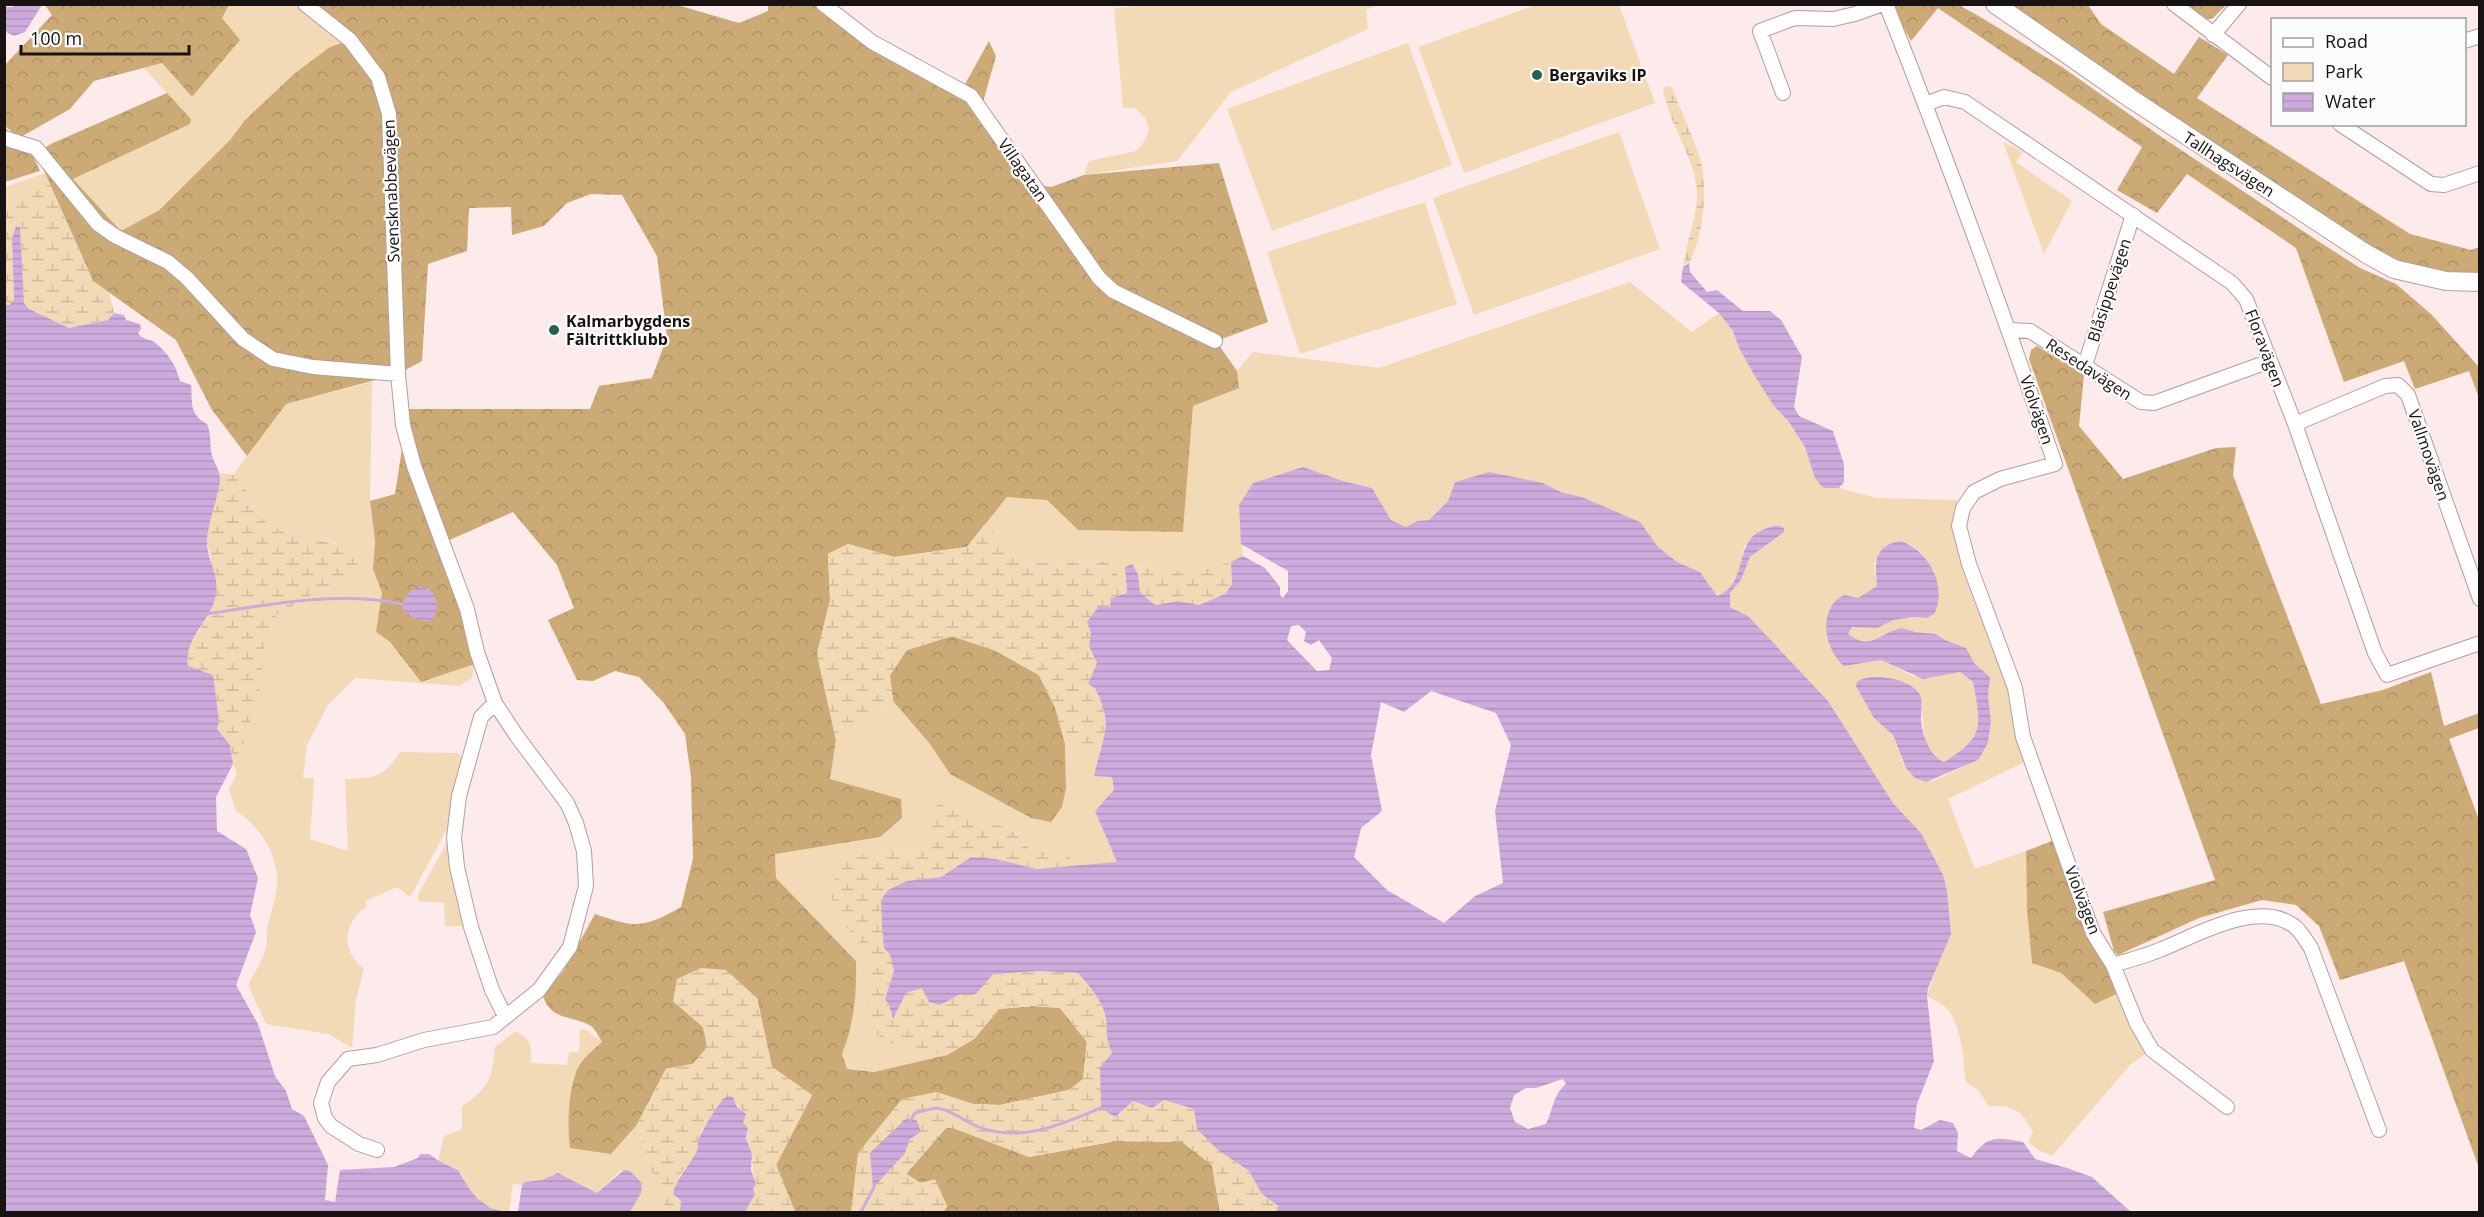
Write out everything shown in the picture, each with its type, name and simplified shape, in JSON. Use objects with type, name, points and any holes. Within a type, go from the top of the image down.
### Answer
[{"type":"main road","name":"Tallhagsvägen","points":[[1995,4],[2130,98],[2365,253],[2394,269],[2446,281],[2480,282]]},
{"type":"street","name":"Svensknabbevägen","points":[[305,4],[350,40],[378,77],[389,114],[398,374],[404,425],[414,466],[467,609],[477,652],[495,703],[567,803],[583,846],[586,886],[570,947],[539,990],[493,1027],[424,1040],[377,1054],[348,1059],[328,1082],[321,1103],[325,1118],[331,1126],[359,1144],[377,1150]]},
{"type":"street","name":"Villagatan","points":[[823,4],[872,42],[971,96],[1099,278],[1113,291],[1215,341]]},
{"type":"street","name":"Violvägen","points":[[1783,93],[1760,31],[1796,18],[1833,18],[1855,14],[1885,4],[1926,104],[2009,330],[2055,464],[2000,479],[1974,492],[1963,508],[1959,526],[1969,564],[2015,688],[2023,737],[2030,759],[2093,933],[2113,965],[2137,1024],[2152,1050],[2227,1107]]},
{"type":"street","points":[[2174,4],[2271,77]]},
{"type":"street","points":[[2213,35],[2239,4]]},
{"type":"street","name":"Floravägen","points":[[1926,104],[1944,97],[1965,102],[2232,283],[2246,299],[2295,424],[2375,653],[2387,675],[2480,643]]},
{"type":"street","points":[[2344,126],[2431,184],[2444,185],[2480,173]]},
{"type":"street","points":[[4,138],[36,148],[98,224],[115,236],[168,262],[187,278],[243,339],[273,359],[313,367],[398,374]]},
{"type":"street","name":"Blåsippevägen","points":[[2085,365],[2133,215]]},
{"type":"street","name":"Resedavägen","points":[[2009,330],[2030,331],[2140,402],[2154,403],[2270,361]]},
{"type":"street","name":"Vallmovägen","points":[[2295,424],[2385,386],[2398,385],[2408,395],[2480,599]]},
{"type":"street","points":[[495,703],[481,717],[459,796],[454,838],[457,867],[471,927],[492,990],[505,1016]]},
{"type":"street","points":[[2113,965],[2241,919],[2256,916],[2273,917],[2296,927],[2310,948],[2379,1130]]},
{"type":"green space","points":[[674,4],[739,23],[768,11],[768,5],[817,4],[959,95],[989,41],[996,56],[978,120],[1025,183],[1051,187],[1084,175],[1219,163],[1268,322],[1216,341],[1237,371],[1239,388],[1193,406],[1183,532],[1078,530],[1047,500],[1007,497],[967,547],[894,557],[848,544],[828,554],[830,600],[817,654],[836,740],[830,779],[901,799],[902,818],[880,837],[775,854],[776,878],[856,961],[854,1009],[842,1054],[847,1069],[874,1072],[947,1055],[974,1039],[999,1009],[1033,1006],[1060,1008],[1087,1042],[1083,1079],[1069,1090],[1000,1105],[973,1104],[936,1092],[852,1205],[851,1212],[795,1212],[776,1165],[812,1095],[772,1067],[757,998],[673,1001],[703,1027],[708,1047],[693,1064],[666,1069],[636,1126],[611,1154],[570,1148],[569,1116],[573,1081],[583,1060],[602,1042],[591,1026],[551,1010],[543,996],[564,970],[595,914],[620,922],[639,924],[657,919],[681,907],[693,859],[691,777],[685,734],[663,702],[639,677],[615,671],[593,681],[577,680],[548,620],[574,608],[557,565],[513,512],[445,542],[475,664],[421,682],[390,642],[376,632],[382,593],[373,569],[375,541],[370,501],[395,494],[408,409],[590,409],[599,386],[652,378],[667,337],[657,256],[622,195],[591,194],[567,203],[544,226],[512,235],[511,207],[469,208],[467,251],[428,264],[422,361],[398,374],[286,404],[247,456],[212,410],[176,340],[93,281],[36,153],[53,143],[167,93],[191,119],[190,124],[73,179],[121,231],[159,210],[230,140],[245,120],[294,74],[330,47],[350,40],[305,5]],"holes":[[[419,587],[429,589],[425,621],[403,611]]]},
{"type":"green space","points":[[1372,4],[1373,7],[1366,10],[1368,29],[1231,92],[1177,161],[1084,175],[1089,161],[1136,151],[1149,131],[1146,119],[1135,108],[1123,108],[1114,8],[1147,5]]},
{"type":"green space","points":[[45,5],[229,5],[222,18],[240,40],[192,97],[162,63],[94,81],[70,109],[19,138],[5,126],[5,65],[52,15]]},
{"type":"green space","points":[[229,5],[305,5],[350,40],[245,120],[230,140],[158,210],[121,231],[73,179],[190,124],[191,119],[143,67],[162,63],[192,97]]},
{"type":"green space","name":"Bergaviks IP","points":[[1536,5],[1619,5],[1655,103],[1464,173],[1418,47]]},
{"type":"green space","points":[[1891,5],[1959,5],[2062,67],[2163,138],[2360,268],[2396,284],[2431,314],[2479,367],[2479,398],[2469,371],[2415,389],[2404,361],[2344,382],[2296,248],[2187,174],[2157,213],[2117,190],[2142,147],[1938,8],[1911,41]]},
{"type":"green space","points":[[2005,5],[2088,5],[2101,24],[2174,74],[2199,37],[2228,55],[2197,98],[2410,234],[2471,250],[2479,247],[2479,276],[2445,275],[2399,261],[2362,242]]},
{"type":"green space","points":[[2184,5],[2226,5],[2213,18],[2202,21]]},
{"type":"green space","points":[[1408,43],[1452,165],[1272,231],[1227,109]]},
{"type":"green space","points":[[1672,87],[1702,166],[1704,203],[1701,228],[1689,263],[1684,264],[1696,210],[1697,191],[1691,164],[1666,101],[1663,88]]},
{"type":"green space","points":[[4,127],[31,151],[40,171],[5,182]]},
{"type":"green space","points":[[1619,132],[1660,249],[1474,315],[1433,198]]},
{"type":"green space","points":[[2003,142],[2023,152],[2016,162],[2072,201],[2044,254]]},
{"type":"green space","points":[[45,173],[5,215],[5,187]]},
{"type":"green space","points":[[45,173],[93,281],[109,293],[114,313],[108,320],[69,328],[29,309],[24,303],[20,227],[12,239],[14,301],[9,305],[5,304],[4,215]]},
{"type":"green space","points":[[1425,202],[1457,304],[1300,354],[1267,252]]},
{"type":"green space","points":[[1630,282],[1692,332],[1719,313],[1733,331],[1739,348],[1774,406],[1789,422],[1805,447],[1823,488],[1839,488],[1877,498],[1957,500],[1955,523],[1962,568],[2005,676],[2027,761],[1948,799],[1975,869],[2026,851],[2027,910],[2032,963],[2061,973],[2095,1004],[2122,992],[2150,1051],[2130,1065],[2052,1156],[2038,1150],[2028,1142],[2033,1132],[2021,1114],[2011,1108],[1989,1106],[1978,1090],[1966,1082],[1961,1041],[1955,1021],[1944,1006],[1927,996],[1951,934],[1947,890],[1943,875],[1921,833],[1893,803],[1797,670],[1748,616],[1730,607],[1730,593],[1741,580],[1750,557],[1784,532],[1744,546],[1737,576],[1724,593],[1717,596],[1700,572],[1677,562],[1658,547],[1639,522],[1543,483],[1455,482],[1448,501],[1429,520],[1417,521],[1406,527],[1391,520],[1372,488],[1303,467],[1253,483],[1239,505],[1243,556],[1216,567],[1185,572],[1166,572],[1130,565],[1125,567],[1127,594],[1123,594],[1117,573],[1109,561],[1021,563],[1004,541],[984,525],[1007,496],[1047,500],[1078,530],[1183,532],[1193,406],[1238,388],[1237,371],[1253,352],[1379,368]],"holes":[[[1901,541],[1924,556],[1934,580],[1938,599],[1926,618],[1901,618],[1880,626],[1856,626],[1848,630],[1848,634],[1856,640],[1865,641],[1874,641],[1895,629],[1936,634],[1966,648],[1975,664],[1990,677],[1988,696],[1991,721],[1988,743],[1983,752],[1961,768],[1933,781],[1915,778],[1903,763],[1893,735],[1874,718],[1883,676],[1911,686],[1919,695],[1928,747],[1934,756],[1944,762],[1967,745],[1977,729],[1978,710],[1973,682],[1960,672],[1914,677],[1881,660],[1840,662],[1829,635],[1831,622],[1844,595],[1858,599],[1877,586],[1874,563],[1891,543]]]},
{"type":"green space","points":[[2037,346],[2084,375],[2079,426],[2123,479],[2216,448],[2236,447],[2233,475],[2321,704],[2383,690],[2431,672],[2444,726],[2479,713],[2479,728],[2449,739],[2479,820],[2479,1168],[2404,961],[2340,980],[2319,926],[2296,905],[2262,900],[2199,918],[2118,955],[2114,951],[2103,912],[2215,880],[2029,359],[2031,350]]},
{"type":"green space","points":[[372,382],[370,501],[375,541],[373,569],[382,593],[376,632],[390,642],[421,682],[475,664],[472,678],[459,686],[355,678],[328,705],[307,745],[303,778],[314,778],[310,839],[348,851],[345,779],[377,775],[388,767],[400,752],[458,753],[464,758],[447,829],[410,897],[397,887],[365,901],[367,907],[353,920],[349,928],[348,945],[351,954],[364,969],[356,1000],[352,1048],[329,1034],[266,1024],[248,985],[266,948],[267,928],[276,889],[277,873],[266,842],[252,824],[236,811],[229,789],[237,773],[233,764],[240,756],[249,725],[258,707],[264,649],[276,616],[319,590],[337,584],[337,543],[318,540],[293,528],[273,530],[256,513],[245,487],[233,475],[286,404]]},
{"type":"green space","points":[[220,473],[233,475],[245,487],[256,513],[273,529],[293,528],[318,540],[351,547],[360,560],[353,570],[337,584],[319,590],[276,616],[264,649],[258,707],[249,725],[240,757],[233,764],[230,745],[216,729],[188,666],[187,658],[191,644],[207,614],[211,557],[207,536]]},
{"type":"green space","points":[[984,525],[1004,541],[1021,563],[1109,561],[1117,573],[1123,594],[1111,598],[1110,607],[1087,622],[1091,633],[1089,646],[1097,663],[1088,684],[1095,687],[1105,720],[1105,736],[1099,753],[1065,743],[1055,707],[1039,675],[994,650],[952,636],[907,650],[890,675],[893,701],[836,740],[817,654],[830,600],[828,554],[848,544],[894,557],[967,547]]},
{"type":"green space","points":[[1231,562],[1232,585],[1225,594],[1199,605],[1178,601],[1155,605],[1140,592],[1138,574],[1132,564],[1165,572],[1203,570]]},
{"type":"green space","points":[[952,636],[994,650],[1039,675],[1055,707],[1065,743],[1066,788],[1062,807],[1051,822],[1031,818],[950,774],[930,744],[893,701],[890,675],[907,650]]},
{"type":"green space","points":[[893,701],[930,744],[950,774],[1031,818],[1066,788],[1065,743],[1099,753],[1094,775],[1112,777],[1114,791],[1095,811],[1118,862],[1080,866],[1065,853],[1032,851],[1012,830],[983,820],[949,799],[933,836],[921,850],[850,855],[845,926],[870,954],[868,1021],[906,1048],[947,1055],[874,1072],[847,1069],[841,1054],[854,1009],[856,961],[776,878],[775,853],[880,837],[901,799],[830,779],[836,740]]},
{"type":"green space","points":[[949,799],[983,820],[1012,830],[1032,851],[1065,853],[1080,866],[1037,869],[996,859],[971,857],[941,877],[907,881],[881,900],[884,948],[890,955],[894,971],[885,999],[893,1018],[906,993],[922,988],[940,1005],[961,994],[976,994],[992,974],[1040,971],[1078,973],[1095,994],[1105,1013],[1112,1053],[1101,1093],[1101,1108],[1133,1101],[1152,1108],[1164,1100],[1194,1109],[1218,1150],[1249,1171],[1262,1194],[1278,1207],[1276,1212],[1220,1212],[1212,1165],[1182,1142],[1116,1141],[1029,1157],[953,1128],[946,1128],[906,1174],[921,1183],[935,1179],[947,1207],[943,1212],[851,1212],[858,1153],[902,1099],[936,1092],[973,1104],[1000,1105],[1069,1090],[1083,1079],[1087,1042],[1060,1008],[1033,1006],[999,1009],[974,1039],[947,1055],[913,1050],[889,1043],[872,1029],[867,1013],[870,954],[845,926],[831,897],[837,868],[850,855],[921,850],[933,836],[931,809]],"holes":[[[906,1119],[921,1132],[910,1139],[905,1153],[870,1153]]]},
{"type":"green space","points":[[451,835],[466,923],[464,926],[445,926],[444,903],[418,901],[418,895]]},
{"type":"green space","points":[[2052,841],[2083,923],[2121,992],[2095,1004],[2061,973],[2032,963],[2027,910],[2026,851]]},
{"type":"green space","points":[[701,968],[726,970],[757,998],[772,1067],[812,1095],[776,1165],[795,1212],[745,1212],[756,1184],[747,1138],[748,1131],[743,1123],[743,1112],[734,1102],[717,1107],[714,1115],[704,1126],[696,1155],[678,1180],[676,1199],[681,1201],[681,1211],[666,1212],[636,1126],[666,1069],[693,1064],[707,1047],[703,1027],[673,1001],[677,979]]},
{"type":"green space","points":[[580,1030],[586,1030],[602,1042],[593,1052],[611,1154],[636,1126],[666,1212],[630,1212],[642,1183],[630,1171],[620,1171],[597,1193],[558,1173],[542,1180],[525,1182],[522,1185],[513,1184],[509,1212],[503,1212],[482,1202],[473,1194],[458,1170],[438,1161],[444,1136],[462,1129],[462,1106],[479,1094],[491,1075],[495,1047],[516,1031],[530,1044],[531,1063],[567,1065],[569,1052],[579,1052]]},
{"type":"green space","points":[[946,1128],[953,1128],[1029,1157],[1116,1141],[1182,1142],[1212,1165],[1220,1212],[943,1212],[947,1206],[935,1180],[921,1183],[906,1174]]},
{"type":"water","points":[[14,4],[42,5],[25,32],[14,36],[4,31],[5,7],[13,7]]},
{"type":"water","points":[[16,226],[20,227],[24,303],[29,309],[69,328],[108,320],[114,313],[124,315],[126,320],[140,324],[141,329],[138,333],[163,350],[174,365],[180,381],[191,385],[194,412],[207,424],[212,455],[220,477],[207,545],[217,587],[209,612],[190,647],[188,666],[213,675],[219,721],[217,729],[230,745],[233,764],[216,797],[217,831],[246,849],[258,878],[250,915],[256,932],[236,985],[258,1024],[275,1076],[286,1091],[292,1109],[304,1116],[328,1165],[340,1170],[394,1167],[418,1158],[420,1154],[429,1154],[458,1170],[478,1199],[491,1208],[505,1212],[5,1212],[4,304],[9,305],[14,300],[12,239]]},
{"type":"water","points":[[1689,263],[1690,272],[1707,292],[1717,290],[1743,311],[1770,311],[1781,320],[1802,357],[1794,407],[1799,416],[1833,431],[1844,464],[1844,482],[1839,488],[1823,488],[1815,478],[1805,447],[1756,378],[1739,348],[1733,331],[1719,313],[1681,282],[1683,267]]},
{"type":"water","points":[[1303,467],[1372,488],[1391,520],[1406,527],[1417,521],[1429,520],[1448,501],[1455,482],[1489,472],[1543,483],[1640,522],[1658,547],[1677,562],[1700,572],[1717,596],[1734,582],[1748,542],[1755,535],[1772,526],[1784,528],[1784,532],[1750,557],[1741,580],[1730,593],[1730,607],[1748,616],[1828,701],[1893,803],[1921,833],[1943,875],[1947,890],[1951,934],[1928,988],[1927,996],[1934,1061],[1917,1104],[1914,1128],[1921,1130],[1940,1120],[1953,1123],[1958,1133],[1957,1151],[1971,1158],[1982,1145],[1993,1140],[2006,1139],[2023,1142],[2035,1159],[2092,1177],[2131,1212],[1276,1212],[1278,1206],[1262,1194],[1249,1171],[1218,1150],[1197,1129],[1194,1109],[1164,1100],[1152,1108],[1133,1101],[1115,1117],[1101,1108],[1100,1067],[1112,1053],[1105,1013],[1078,973],[1040,971],[993,974],[976,994],[961,994],[940,1005],[929,1002],[922,988],[906,993],[893,1019],[885,999],[894,971],[890,955],[884,948],[882,927],[881,900],[888,890],[907,881],[941,877],[971,857],[996,859],[1037,869],[1117,862],[1095,811],[1114,790],[1112,777],[1094,776],[1106,723],[1095,688],[1088,684],[1097,663],[1089,646],[1091,633],[1087,622],[1099,606],[1110,607],[1111,598],[1127,593],[1125,567],[1132,564],[1138,574],[1140,592],[1155,605],[1178,601],[1199,605],[1225,594],[1232,584],[1231,562],[1243,556],[1265,568],[1280,587],[1280,595],[1283,598],[1288,591],[1288,571],[1241,544],[1239,505],[1253,483]],"holes":[[[1299,625],[1306,632],[1304,641],[1311,645],[1319,640],[1332,658],[1329,670],[1317,671],[1287,640],[1291,626]],[[1431,691],[1496,713],[1511,745],[1495,811],[1503,883],[1475,896],[1444,923],[1387,890],[1354,857],[1361,828],[1382,811],[1371,755],[1381,702],[1404,712]],[[1563,1079],[1566,1084],[1556,1098],[1546,1124],[1528,1129],[1515,1122],[1510,1108],[1514,1095],[1526,1088],[1536,1088]]]},
{"type":"water","points":[[1900,541],[1920,552],[1933,571],[1939,593],[1934,614],[1927,618],[1913,617],[1894,620],[1877,628],[1852,627],[1848,634],[1856,639],[1870,641],[1901,628],[1936,634],[1966,648],[1975,664],[1990,677],[1988,696],[1991,721],[1988,743],[1983,752],[1978,760],[1926,782],[1915,778],[1906,768],[1893,735],[1874,718],[1856,686],[1857,682],[1871,677],[1891,678],[1916,689],[1921,698],[1921,719],[1925,738],[1930,750],[1944,762],[1967,745],[1977,729],[1978,710],[1973,682],[1960,672],[1923,679],[1881,660],[1844,666],[1832,650],[1826,629],[1830,609],[1835,601],[1844,595],[1858,598],[1877,586],[1876,563],[1880,552],[1891,543]]},
{"type":"water","points":[[419,587],[430,591],[436,600],[436,611],[430,621],[417,619],[403,611],[406,596]]},
{"type":"water","points":[[727,1096],[733,1097],[737,1107],[746,1114],[743,1123],[748,1128],[746,1138],[752,1154],[751,1170],[756,1184],[753,1189],[755,1194],[745,1212],[680,1212],[681,1201],[673,1194],[675,1188],[697,1151],[703,1129]]},
{"type":"water","points":[[912,1118],[917,1121],[921,1132],[910,1139],[905,1153],[873,1188],[870,1153],[906,1119]]},
{"type":"water","points":[[624,1170],[630,1171],[642,1183],[641,1193],[630,1212],[518,1212],[522,1185],[525,1182],[542,1180],[558,1173],[597,1193]]},
{"type":"pier","points":[[328,1165],[340,1170],[335,1202],[325,1200]]},
{"type":"waterway","points":[[207,614],[304,600],[354,599],[402,604]]},
{"type":"waterway","points":[[910,1121],[915,1113],[937,1108],[984,1129],[1015,1133],[1030,1132],[1058,1125],[1101,1108]]},
{"type":"waterway","points":[[861,1212],[874,1187]]},
{"type":"place","name":"Bergaviks IP","points":[[1537,75]]},
{"type":"place","name":"Kalmarbygdens Fältrittklubb","points":[[554,330]]}]
